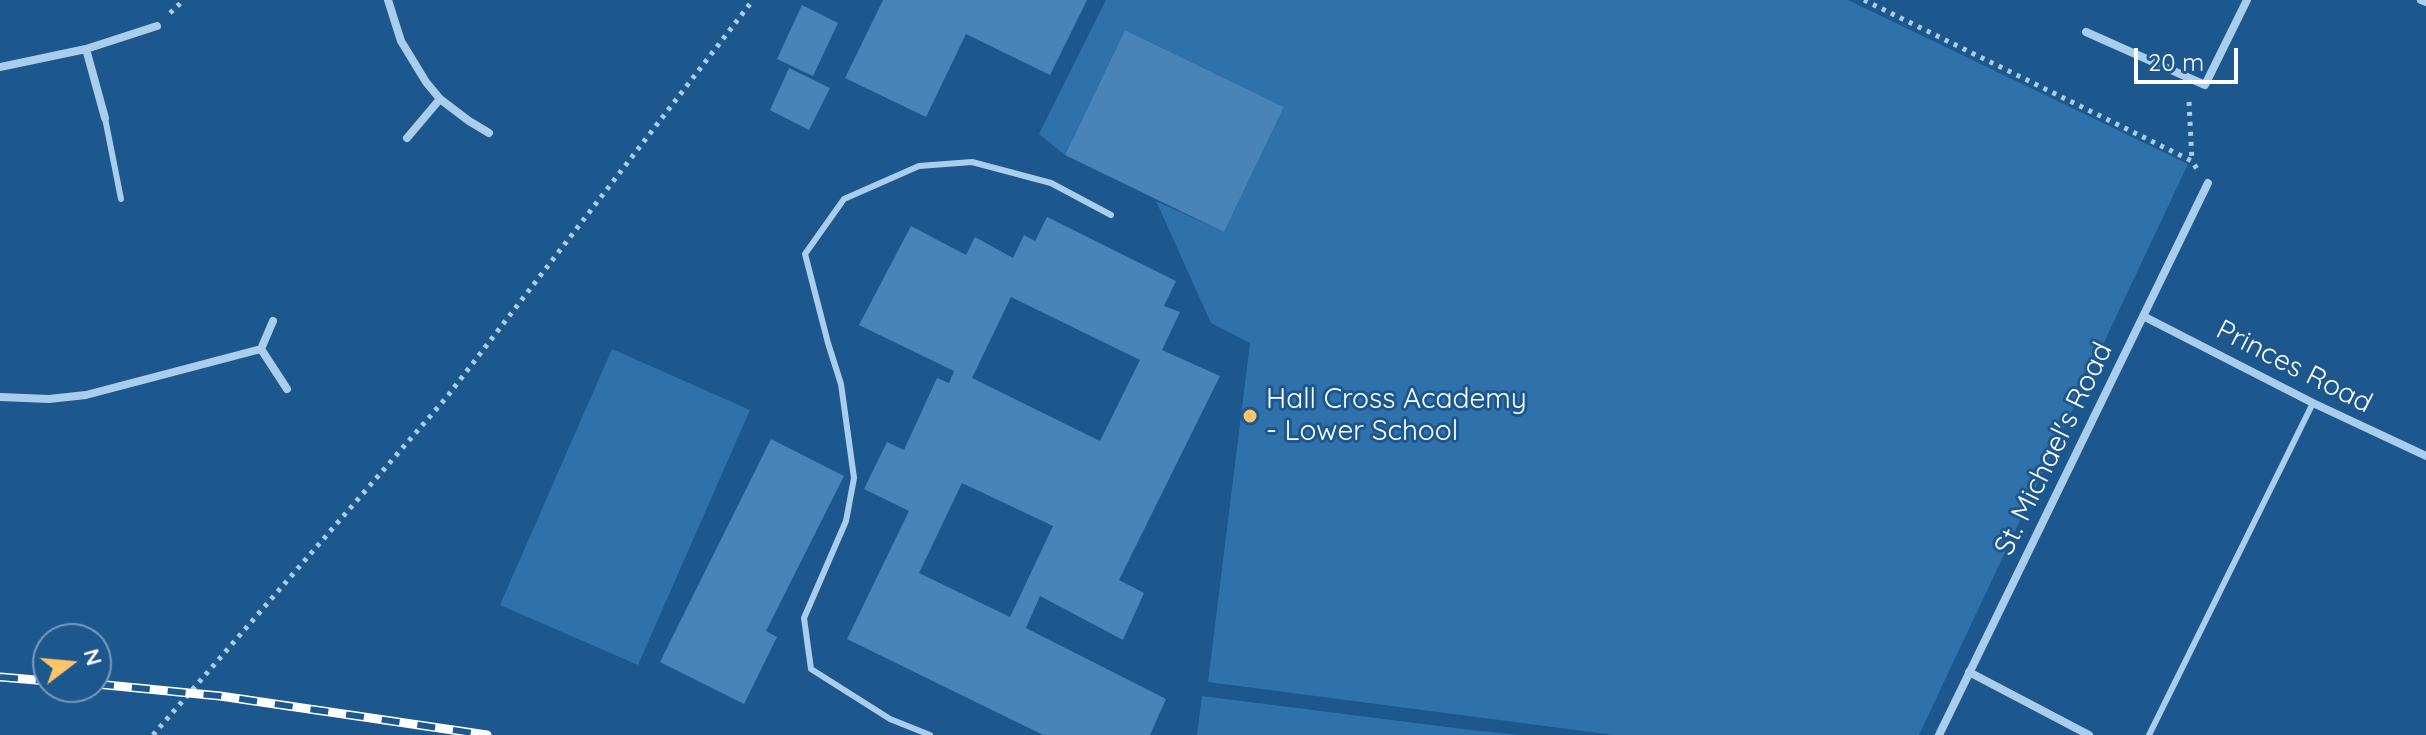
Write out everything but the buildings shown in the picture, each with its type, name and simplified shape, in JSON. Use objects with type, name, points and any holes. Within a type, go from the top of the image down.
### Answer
[{"type":"street","points":[[388,0],[401,41],[426,82],[440,99],[489,133]]},
{"type":"street","points":[[2086,32],[2205,85],[2247,0]]},
{"type":"street","points":[[0,67],[86,49],[157,26]]},
{"type":"street","points":[[86,49],[105,118]]},
{"type":"street","points":[[407,138],[440,99]]},
{"type":"street","name":"St. Michael's Road","points":[[1939,735],[2208,183]]},
{"type":"street","name":"Princes Road","points":[[2143,316],[2313,403],[2426,456]]},
{"type":"street","points":[[261,349],[273,321]]},
{"type":"street","points":[[261,349],[287,389]]},
{"type":"street","points":[[0,397],[49,399],[86,395],[261,349]]},
{"type":"street","points":[[1969,672],[2089,735]]},
{"type":"lane","points":[[105,118],[121,199]]},
{"type":"lane","points":[[930,735],[890,719],[811,669],[804,618],[846,521],[854,478],[841,384],[805,254],[844,199],[919,166],[972,162],[1051,183],[1111,215]]},
{"type":"lane","points":[[2149,735],[2313,403]]},
{"type":"path","points":[[153,735],[446,398],[753,0]]},
{"type":"path","points":[[1864,0],[2192,161],[2208,183]]},
{"type":"path","points":[[2192,161],[2189,100],[2205,85]]},
{"type":"shaded area","points":[[1106,0],[1848,0],[2188,164],[1919,735],[1614,735],[1208,682],[1250,343],[1211,323],[1156,201],[1224,232],[1284,107],[1125,30],[1065,155],[1039,134]]},
{"type":"shaded area","points":[[612,349],[750,410],[638,665],[500,605]]},
{"type":"shaded area","points":[[1202,696],[1471,730],[1520,735],[1197,735]]},
{"type":"railway","points":[[0,677],[32,680]]},
{"type":"railway","points":[[112,686],[220,696],[487,735]]},
{"type":"place","name":"Hall Cross Academy - Lower School","points":[[1250,416]]}]
